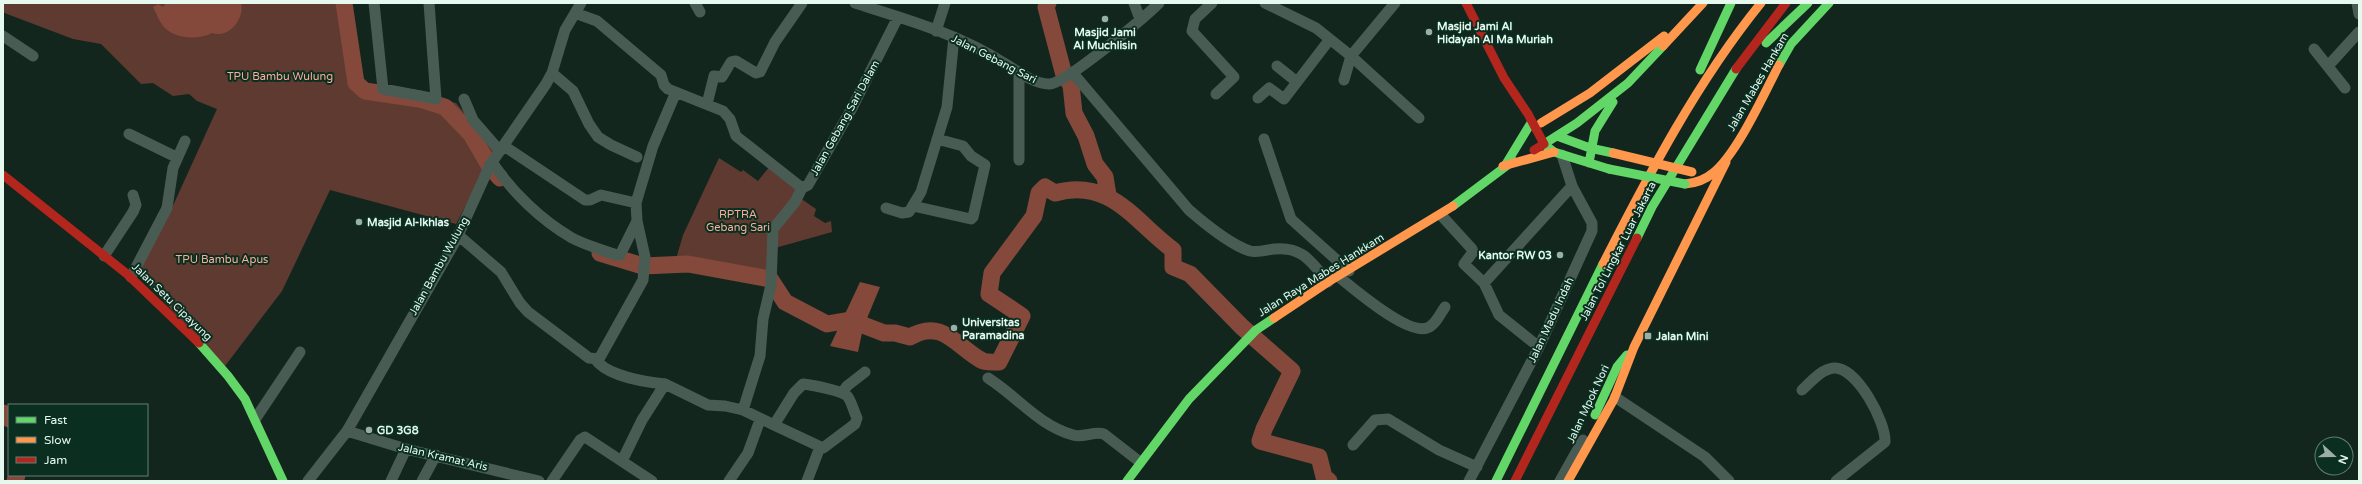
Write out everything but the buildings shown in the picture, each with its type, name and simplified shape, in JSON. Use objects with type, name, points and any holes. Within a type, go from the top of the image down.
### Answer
[{"type":"main road","points":[[1466,3],[1504,78],[1528,114],[1536,123],[1557,136],[1590,148],[1692,172],[1701,182],[1701,205],[1696,224]]},
{"type":"main road","points":[[1589,163],[1591,136],[1595,127],[1628,83],[1703,3]]},
{"type":"main road","points":[[1693,97],[1701,65],[1731,3]]},
{"type":"main road","name":"Jalan Tol Lingkar Luar Jakarta","points":[[1496,481],[1615,239],[1693,97],[1718,59],[1760,3]]},
{"type":"main road","name":"Jalan Tol Lingkar Luar Jakarta","points":[[1515,481],[1652,207],[1736,70],[1743,56],[1786,3]]},
{"type":"main road","points":[[1736,70],[1746,63],[1808,3]]},
{"type":"main road","name":"Jalan Mabes Hankam","points":[[1696,224],[1728,158],[1791,44],[1829,3]]},
{"type":"main road","points":[[1505,165],[1511,153],[1536,123],[1590,92],[1690,16]]},
{"type":"main road","points":[[1544,144],[1628,83]]},
{"type":"main road","points":[[1536,123],[1544,144],[1558,154],[1609,168],[1685,184],[1701,182]]},
{"type":"main road","name":"Jalan Raya Mabes Hankkam","points":[[1127,481],[1189,399],[1256,330],[1328,282],[1349,271],[1441,215],[1505,165],[1544,144]]},
{"type":"main road","points":[[1505,165],[1558,154]]},
{"type":"main road","name":"Jalan Mabes Hankam","points":[[1701,182],[1719,168],[1728,158]]},
{"type":"main road","name":"Jalan Setu Cipayung","points":[[3,175],[131,277],[174,317],[217,363],[237,387],[256,418],[283,481]]},
{"type":"main road","name":"Jalan Mpok Nori","points":[[1570,478],[1615,397],[1626,372],[1634,347],[1696,224]]},
{"type":"main road","name":"Jalan Mpok Nori","points":[[1570,478],[1583,440],[1617,367],[1634,347]]},
{"type":"main road","points":[[1600,403],[1609,408]]},
{"type":"street","points":[[374,3],[382,90],[436,99],[429,3]]},
{"type":"street","points":[[707,104],[714,76],[722,77],[731,62],[736,61],[756,73],[760,72],[775,42],[802,3]]},
{"type":"street","name":"Jalan Gebang Sari","points":[[855,3],[954,37],[989,54],[1019,72],[1049,84],[1061,81],[1159,3]]},
{"type":"street","points":[[936,30],[945,3]]},
{"type":"street","points":[[1134,3],[1140,19]]},
{"type":"street","points":[[1212,3],[1195,19],[1192,31],[1234,77],[1216,94]]},
{"type":"street","points":[[1265,3],[1316,28],[1351,56],[1419,118]]},
{"type":"street","points":[[1344,80],[1351,56],[1395,3]]},
{"type":"street","points":[[2357,3],[2359,14]]},
{"type":"street","points":[[578,8],[597,21],[661,76],[664,85],[668,89],[728,114],[736,136],[802,188]]},
{"type":"street","name":"Jalan Bambu Wulung","points":[[312,480],[347,431],[458,235],[489,167],[552,73],[565,30],[578,8]]},
{"type":"street","name":"Jalan Gebang Sari Dalam","points":[[743,410],[760,356],[763,319],[771,279],[773,229],[795,202],[802,188],[808,185],[852,108],[898,17]]},
{"type":"street","points":[[2328,66],[2359,32]]},
{"type":"street","points":[[3,36],[33,56]]},
{"type":"street","points":[[886,208],[902,213],[909,212],[921,192],[949,96],[954,37]]},
{"type":"street","points":[[1258,98],[1269,88],[1284,99],[1330,39]]},
{"type":"street","points":[[2314,49],[2345,88]]},
{"type":"street","points":[[1277,66],[1297,82]]},
{"type":"street","points":[[1019,72],[1019,160]]},
{"type":"street","points":[[1072,72],[1179,199],[1205,224],[1248,250],[1257,252],[1277,249],[1303,254],[1328,282]]},
{"type":"street","points":[[552,73],[572,91],[589,124],[598,137],[637,157]]},
{"type":"street","points":[[458,235],[501,272],[520,303],[528,312],[589,358],[599,359],[603,355],[641,285],[645,269],[645,257],[637,221],[636,203],[653,146],[676,92]]},
{"type":"street","points":[[464,100],[473,120],[502,149],[586,200],[590,200],[601,194],[636,203]]},
{"type":"street","points":[[129,134],[176,157]]},
{"type":"street","points":[[913,206],[971,219],[973,217],[985,165],[971,156],[963,146],[937,139]]},
{"type":"street","points":[[1264,139],[1291,219],[1349,271]]},
{"type":"street","points":[[131,277],[167,208],[176,157],[185,141]]},
{"type":"street","name":"Jalan Madu Indah","points":[[1469,481],[1539,347],[1593,226],[1572,186],[1558,154]]},
{"type":"street","points":[[489,167],[559,230],[615,255],[620,255],[637,221]]},
{"type":"street","points":[[1484,283],[1572,186]]},
{"type":"street","points":[[104,256],[133,212],[136,205],[134,195]]},
{"type":"street","points":[[1441,215],[1472,249],[1464,264],[1484,283],[1499,315],[1539,347]]},
{"type":"street","points":[[1338,277],[1378,308],[1417,328],[1432,326],[1445,307]]},
{"type":"street","points":[[256,418],[300,352]]},
{"type":"street","points":[[595,359],[604,368],[618,374],[643,381],[665,384],[708,405],[725,406],[743,410],[760,420],[774,425],[822,448],[856,421],[850,400],[842,393],[804,384],[794,393],[774,425]]},
{"type":"street","points":[[1802,390],[1825,371],[1834,368],[1846,371],[1860,384],[1882,423],[1885,442],[1836,481]]},
{"type":"street","points":[[842,393],[847,386],[864,372]]},
{"type":"street","points":[[988,378],[1002,387],[1036,417],[1050,426],[1076,436],[1098,432],[1104,434],[1140,462]]},
{"type":"street","points":[[622,461],[642,420],[665,384]]},
{"type":"street","points":[[1615,397],[1705,456],[1729,481]]},
{"type":"street","points":[[1353,445],[1375,420],[1388,419],[1438,450],[1477,467]]},
{"type":"street","points":[[729,481],[745,459],[760,420]]},
{"type":"street","name":"Jalan Kramat Aris","points":[[347,431],[406,449],[539,481]]},
{"type":"street","points":[[552,481],[582,438],[594,442],[633,470],[652,481]]},
{"type":"street","points":[[1560,481],[1583,440]]},
{"type":"street","points":[[807,481],[820,447]]},
{"type":"street","points":[[391,481],[406,449]]},
{"type":"street","points":[[422,481],[436,455]]},
{"type":"green space","name":"TPU Bambu Wulung","points":[[3,3],[342,3],[354,93],[412,93],[456,103],[495,150],[456,224],[330,190],[282,291],[225,366],[134,270],[166,221],[217,109],[197,101],[189,94],[173,96],[153,83],[141,84],[101,44],[73,39],[7,14],[3,12]]},
{"type":"green space","name":"RPTRA Gebang Sari","points":[[719,158],[741,172],[743,170],[758,181],[770,166],[800,190],[800,198],[816,209],[814,216],[825,223],[831,221],[832,232],[768,250],[768,276],[676,259],[683,235]]},
{"type":"shaded area","points":[[166,3],[241,3],[242,9],[238,21],[230,30],[224,33],[212,33],[201,37],[188,37],[170,32],[161,23],[153,7],[158,4],[163,7]]},
{"type":"shaded area","points":[[860,282],[880,287],[863,328],[858,352],[830,346]]},
{"type":"waterway","points":[[344,3],[356,83],[365,91],[419,99],[445,107],[471,134],[489,165],[500,178]]},
{"type":"waterway","points":[[1048,3],[1046,7],[1064,75]]},
{"type":"waterway","points":[[1067,79],[1071,85],[1074,113],[1086,136],[1095,164],[1105,177],[1108,195]]},
{"type":"waterway","points":[[600,253],[643,266],[688,264],[770,279],[785,302],[827,324],[850,320],[884,333],[895,333],[910,337],[921,332],[940,332],[948,336],[981,360],[987,362],[999,362],[1022,316],[989,294],[992,273],[1034,216],[1039,193],[1045,187],[1055,193],[1074,190],[1091,191],[1120,205],[1173,250],[1173,267],[1190,274],[1242,327],[1292,371],[1264,429],[1260,441],[1319,457],[1324,477],[1329,481]]},
{"type":"waterway","points":[[3,413],[8,418]]},
{"type":"waterway","points":[[15,481],[17,476]]},
{"type":"traffic: fast","points":[[1700,70],[1731,3]]},
{"type":"traffic: fast","points":[[1766,43],[1808,3]]},
{"type":"traffic: fast","points":[[1779,65],[1791,44],[1829,3]]},
{"type":"traffic: fast","points":[[1609,169],[1554,152],[1544,144],[1577,123],[1628,83],[1663,46]]},
{"type":"traffic: fast","points":[[1637,238],[1652,207],[1736,69]]},
{"type":"traffic: fast","points":[[1589,163],[1595,131],[1613,102]]},
{"type":"traffic: fast","points":[[1506,164],[1531,123]]},
{"type":"traffic: fast","points":[[1557,136],[1590,148],[1613,153]]},
{"type":"traffic: fast","points":[[1453,206],[1513,161]]},
{"type":"traffic: fast","points":[[1609,169],[1685,184]]},
{"type":"traffic: fast","points":[[1496,481],[1603,264]]},
{"type":"traffic: fast","points":[[1127,481],[1189,399],[1256,330],[1274,318]]},
{"type":"traffic: fast","points":[[199,343],[228,376],[245,399],[283,481]]},
{"type":"traffic: fast","points":[[1595,415],[1617,367],[1627,355]]},
{"type":"traffic: slow","points":[[1663,46],[1703,3]]},
{"type":"traffic: slow","points":[[1603,264],[1675,129],[1716,64],[1761,3]]},
{"type":"traffic: slow","points":[[1541,123],[1590,93],[1664,36]]},
{"type":"traffic: slow","points":[[1685,184],[1704,179],[1722,164],[1749,123],[1779,65]]},
{"type":"traffic: slow","points":[[1503,166],[1554,152]]},
{"type":"traffic: slow","points":[[1613,153],[1692,172]]},
{"type":"traffic: slow","points":[[1568,481],[1614,399],[1634,347],[1726,162]]},
{"type":"traffic: slow","points":[[1274,318],[1328,282],[1453,206]]},
{"type":"traffic: jam","points":[[1466,3],[1504,78],[1528,114],[1544,144],[1534,150]]},
{"type":"traffic: jam","points":[[1736,69],[1786,3]]},
{"type":"traffic: jam","points":[[3,175],[127,274],[199,343]]},
{"type":"traffic: jam","points":[[1515,481],[1637,238]]},
{"type":"place","name":"Masjid Jami Al Muchlisin","points":[[1105,19]]},
{"type":"place","name":"Masjid Jami Al Hidayah Al Ma Muriah","points":[[1429,32]]},
{"type":"place","name":"Masjid Al-Ikhlas","points":[[359,222]]},
{"type":"place","name":"Kantor RW 03","points":[[1560,255]]},
{"type":"place","name":"Universitas Paramadina","points":[[954,328]]},
{"type":"place","name":"Jalan Mini","points":[[1648,336]]},
{"type":"place","name":"GD 3G8","points":[[369,430]]},
{"type":"park label","name":"TPU Bambu Apus","points":[[222,259]]}]
